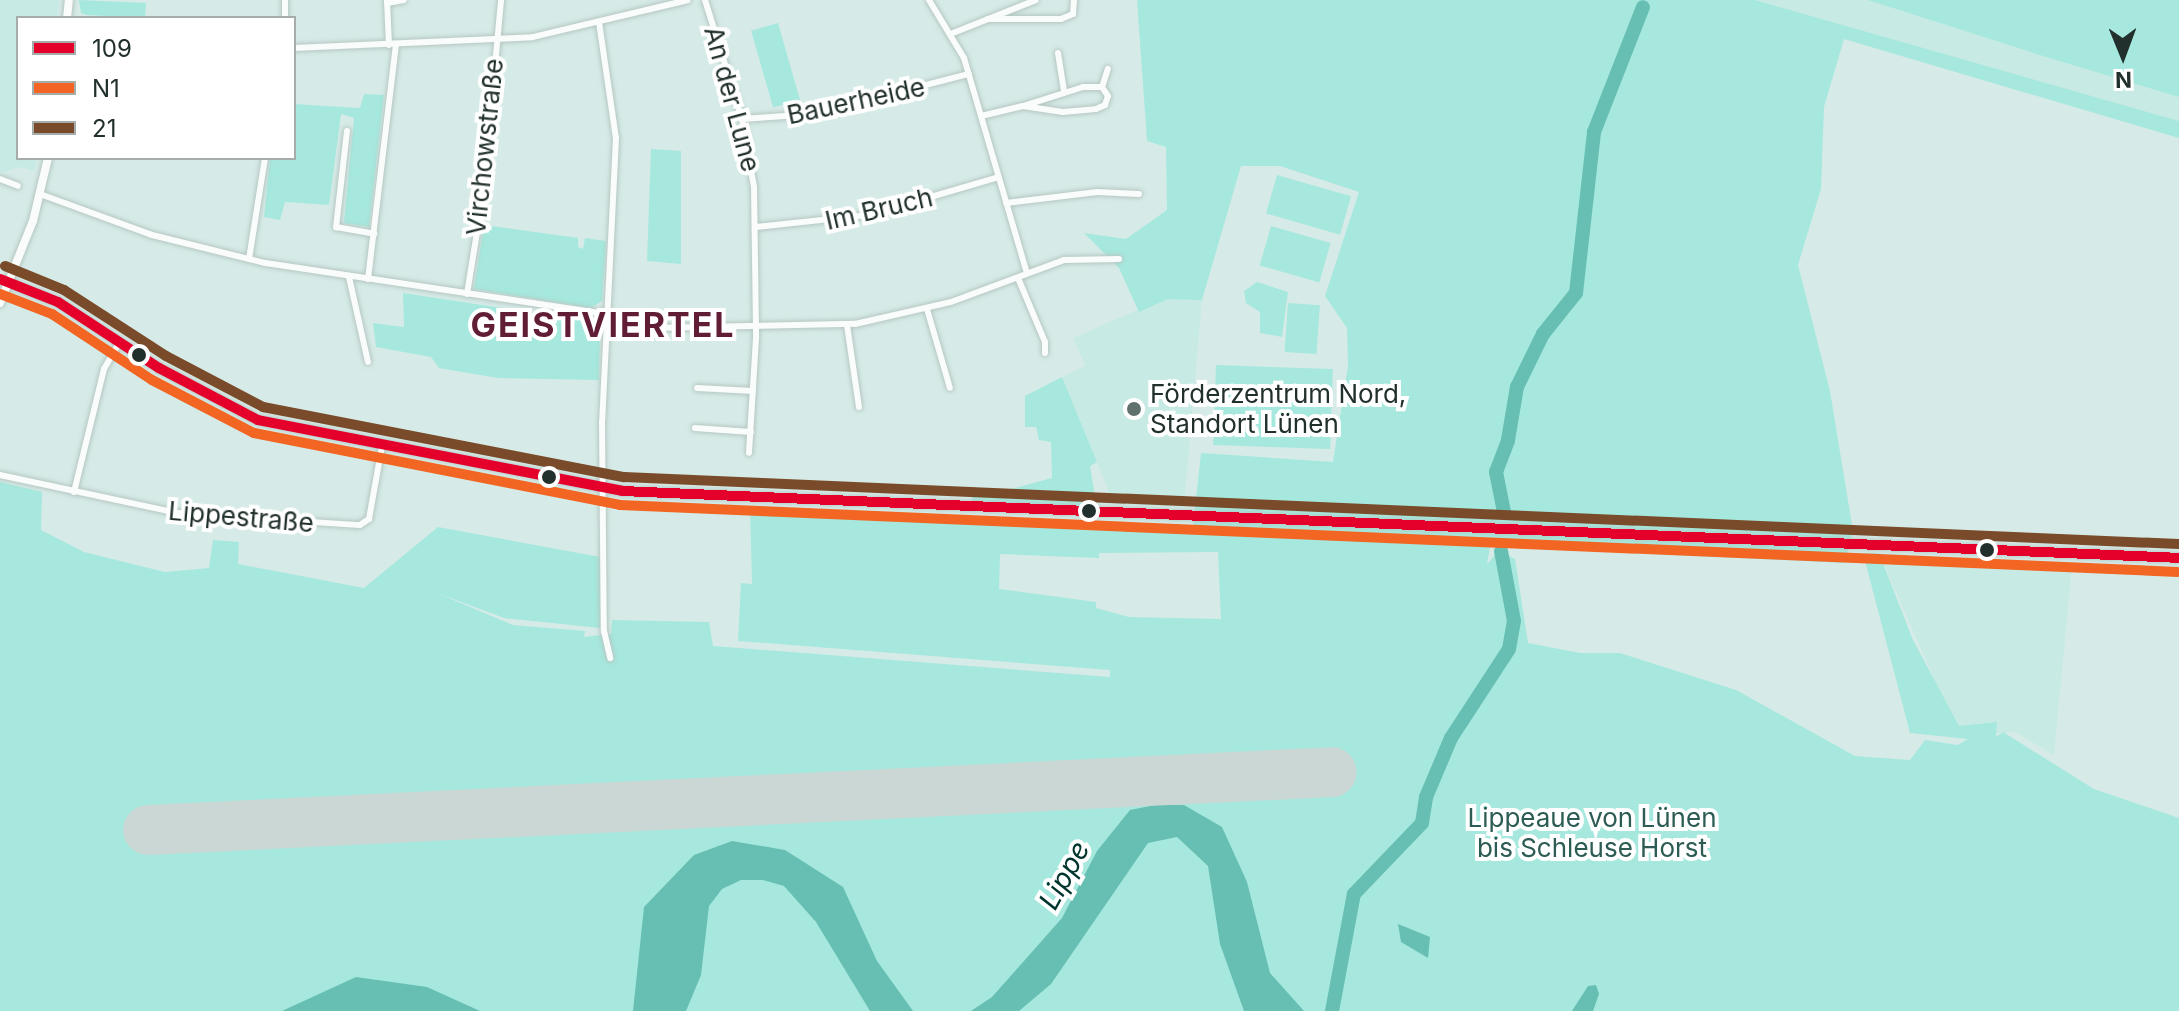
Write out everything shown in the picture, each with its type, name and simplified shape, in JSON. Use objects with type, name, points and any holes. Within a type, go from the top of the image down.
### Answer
[{"type":"street","points":[[368,279],[392,44],[387,1],[404,0]]},
{"type":"street","name":"Virchowstraße","points":[[467,294],[483,195],[501,0]]},
{"type":"street","points":[[296,48],[498,39],[599,22],[688,0]]},
{"type":"street","name":"An der Lune","points":[[705,0],[742,119],[756,227],[749,453]]},
{"type":"street","points":[[929,0],[953,33],[969,74],[1027,273]]},
{"type":"street","points":[[953,33],[1036,0]]},
{"type":"street","points":[[988,19],[1061,19],[1073,14],[1074,0]]},
{"type":"street","points":[[599,22],[616,138],[603,487],[604,631],[610,658]]},
{"type":"street","points":[[1058,53],[1064,90]]},
{"type":"street","points":[[1023,106],[1063,112],[1102,108],[1108,100],[1102,87],[1108,69]]},
{"type":"street","name":"Bauerheide","points":[[742,119],[808,115],[969,74]]},
{"type":"street","points":[[981,116],[1023,106],[1064,90],[1102,87]]},
{"type":"street","points":[[347,131],[336,227],[374,234]]},
{"type":"street","points":[[0,303],[5,281],[40,194],[48,160]]},
{"type":"street","points":[[249,259],[265,160]]},
{"type":"street","name":"Im Bruch","points":[[756,227],[869,215],[999,177]]},
{"type":"street","points":[[0,179],[18,186]]},
{"type":"street","points":[[1006,203],[1097,192],[1139,194]]},
{"type":"street","points":[[40,194],[152,235],[249,259],[349,277],[608,314]]},
{"type":"street","points":[[607,329],[754,329],[847,325],[927,309],[1064,260],[1119,259]]},
{"type":"street","points":[[349,277],[368,362]]},
{"type":"street","points":[[1018,278],[1045,342],[1045,353]]},
{"type":"street","points":[[5,281],[58,302],[119,343],[258,420],[644,494],[2179,558]]},
{"type":"street","points":[[927,309],[950,388]]},
{"type":"street","points":[[847,325],[859,407]]},
{"type":"street","points":[[74,492],[104,369],[119,343]]},
{"type":"street","points":[[697,388],[753,391]]},
{"type":"street","points":[[695,428],[751,432]]},
{"type":"street","name":"Lippestraße","points":[[0,475],[227,520],[360,525],[369,519],[382,446]]},
{"type":"shaded area","points":[[0,0],[59,0],[57,16],[16,16],[16,160],[37,160],[34,171],[20,167],[0,173]]},
{"type":"shaded area","points":[[1755,0],[1868,0],[2179,96],[2179,121]]},
{"type":"shaded area","name":"Förderzentrum Nord, Standort Lünen","points":[[1179,297],[1202,300],[1184,507],[1114,504],[1062,377],[1085,366],[1073,338],[1158,301]]},
{"type":"shaded area","points":[[1879,553],[2072,566],[2054,755],[2015,732],[1959,736]]},
{"type":"shaded area","points":[[1155,805],[1184,805],[1222,827],[1247,882],[1270,973],[1304,1011],[1244,1011],[1220,944],[1208,866],[1177,837],[1148,843],[1051,984],[1019,1011],[971,1011],[992,997],[1062,918],[1097,851],[1130,810]]},
{"type":"shaded area","points":[[732,841],[785,850],[843,887],[877,961],[913,1011],[870,1011],[816,922],[784,886],[763,880],[741,880],[722,889],[709,906],[701,975],[686,1011],[633,1011],[644,907],[694,855]]},
{"type":"shaded area","points":[[1398,924],[1430,937],[1428,958],[1401,942]]},
{"type":"shaded area","points":[[356,977],[427,987],[480,1011],[282,1011]]},
{"type":"shaded area","points":[[1596,985],[1599,994],[1593,1011],[1572,1011],[1588,986]]},
{"type":"green space","points":[[79,0],[146,3],[145,16],[81,13]]},
{"type":"green space","name":"Lippeaue von Lünen bis Schleuse Horst","points":[[1137,0],[1755,0],[2179,121],[2179,138],[1844,39],[1824,107],[1821,189],[1798,265],[1830,391],[1853,531],[1845,563],[1490,546],[1487,565],[1498,550],[1515,559],[1528,643],[1580,653],[1620,653],[1736,690],[1855,756],[1910,760],[1925,740],[1958,745],[1968,739],[1910,733],[1863,553],[1879,553],[1913,640],[1959,726],[1997,722],[1996,737],[2003,732],[2094,789],[2179,818],[2179,1011],[0,1011],[0,482],[42,492],[41,530],[84,552],[165,572],[209,568],[213,540],[239,542],[238,564],[364,588],[438,527],[600,557],[600,628],[504,618],[437,593],[513,625],[585,631],[584,637],[611,634],[612,620],[709,622],[713,646],[1110,677],[1110,670],[738,641],[741,583],[752,584],[750,506],[1193,527],[1201,453],[1333,462],[1348,366],[1347,328],[1325,296],[1359,192],[1280,166],[1241,166],[1202,300],[1168,299],[1139,312],[1119,268],[1084,233],[1126,239],[1167,210],[1166,147],[1147,141]],"holes":[[[1218,552],[1221,619],[1129,617],[1096,608],[1096,602],[999,589],[1000,554],[1099,558],[1099,553]]]},
{"type":"green space","points":[[1868,0],[2179,0],[2179,97],[2043,56]]},
{"type":"green space","points":[[778,23],[800,100],[773,108],[751,31]]},
{"type":"green space","points":[[364,94],[384,95],[369,227],[344,223],[354,118],[341,114],[329,205],[285,202],[280,220],[264,217],[270,160],[296,160],[296,104],[360,108]]},
{"type":"green space","points":[[651,149],[681,151],[681,264],[647,261]]},
{"type":"green space","points":[[1277,175],[1351,196],[1340,235],[1266,213]]},
{"type":"green space","points":[[484,225],[578,238],[578,247],[583,249],[585,238],[606,241],[602,301],[591,308],[474,289]]},
{"type":"green space","points":[[1271,226],[1331,243],[1319,283],[1260,265]]},
{"type":"green space","points":[[1257,282],[1288,292],[1282,337],[1260,333],[1260,312],[1246,303],[1244,291]]},
{"type":"green space","points":[[403,293],[595,322],[600,328],[599,380],[498,378],[439,368],[431,357],[376,347],[373,323],[404,327]]},
{"type":"green space","points":[[1288,303],[1320,305],[1317,354],[1285,352]]},
{"type":"green space","points":[[1216,365],[1333,369],[1330,449],[1213,445]]},
{"type":"green space","points":[[1062,377],[1097,462],[1090,466],[1095,497],[1082,508],[972,502],[971,488],[1004,491],[1052,478],[1051,442],[1039,440],[1036,427],[1025,427],[1025,396]]},
{"type":"waterway","points":[[1504,512],[1496,472],[1508,440],[1517,387],[1543,334],[1576,293],[1594,132],[1643,7]]},
{"type":"waterway","points":[[1332,1011],[1354,894],[1422,823],[1426,797],[1451,738],[1509,649],[1514,621],[1501,551]]},
{"type":"runway","points":[[148,830],[1332,772]]},
{"type":"transit line","name":"21","points":[[5,266],[64,290],[166,356],[263,407],[624,477],[2179,544]]},
{"type":"transit line","name":"109","points":[[0,279],[58,302],[159,368],[258,420],[622,491],[2179,558]]},
{"type":"transit line","name":"N1","points":[[0,294],[52,314],[152,380],[254,433],[620,505],[2178,572]]},
{"type":"place","name":"Förderzentrum Nord, Standort Lünen","points":[[1134,409]]},
{"type":"district","name":"GEISTVIERTEL","points":[[603,325]]},
{"type":"water label","name":"Lippe","points":[[1064,875]]}]
